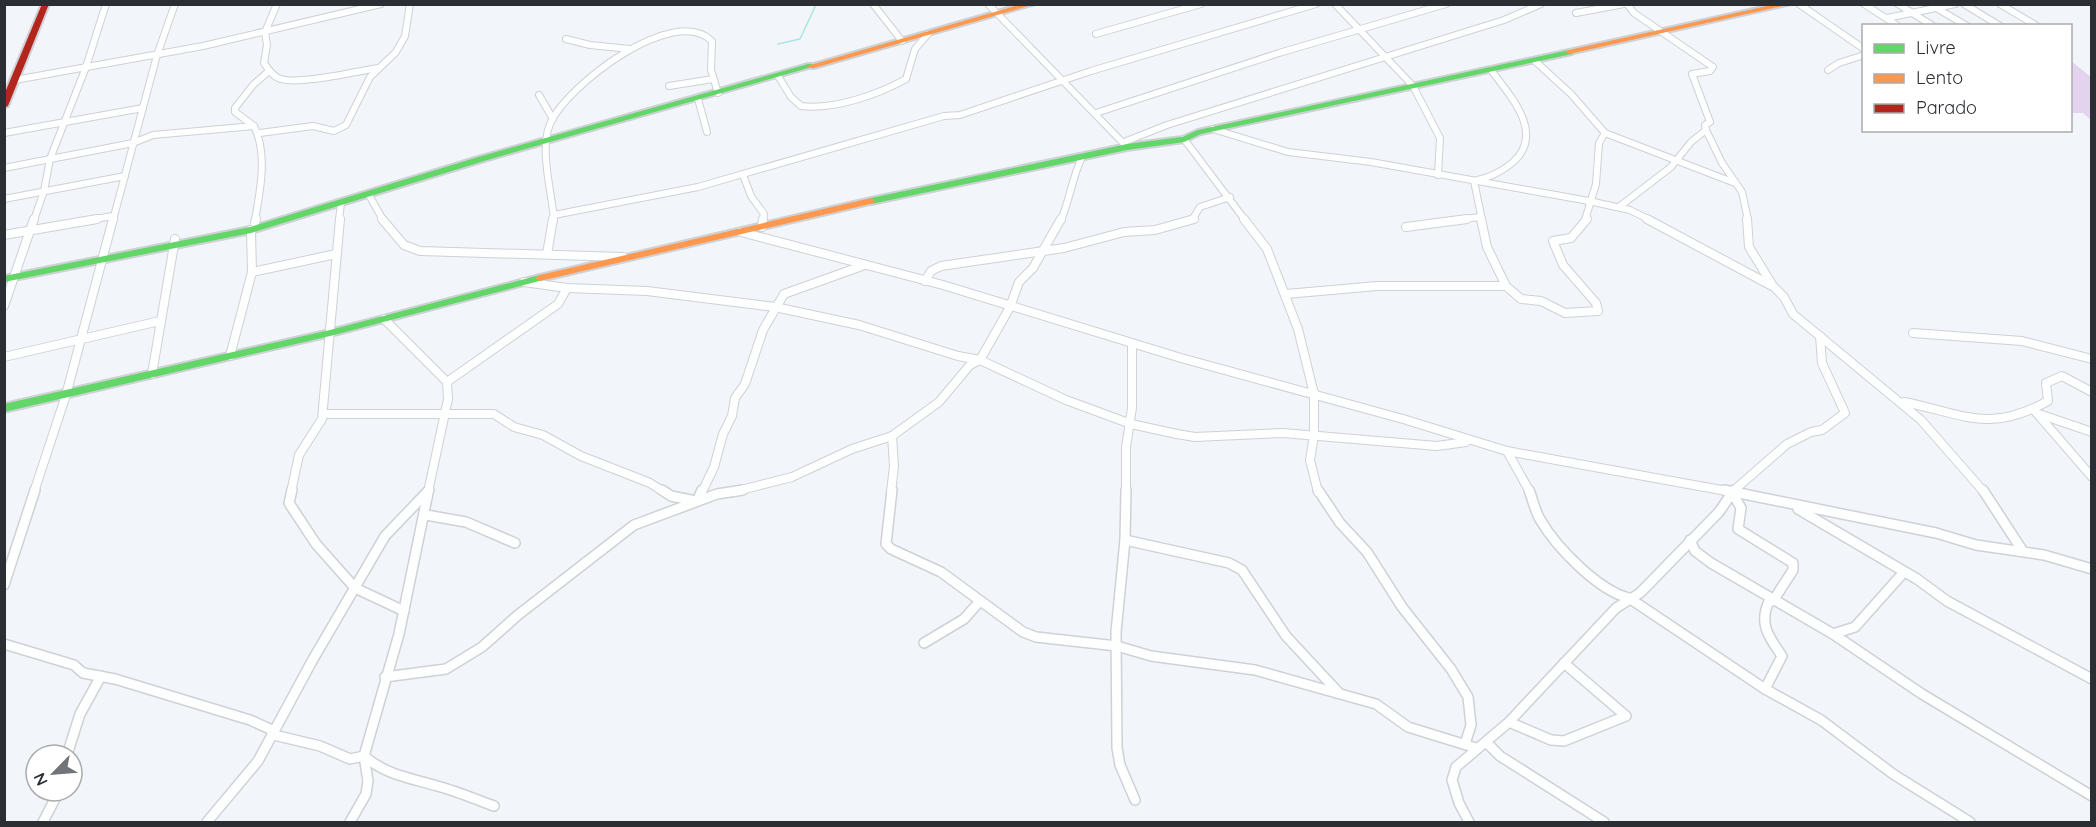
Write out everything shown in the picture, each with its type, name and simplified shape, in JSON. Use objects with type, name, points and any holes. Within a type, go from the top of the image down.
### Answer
[{"type":"street","points":[[4,106],[46,4]]},
{"type":"street","points":[[4,306],[10,275],[44,191],[50,159],[86,67],[106,4]]},
{"type":"street","points":[[4,585],[66,395],[157,55],[175,4]]},
{"type":"street","points":[[277,4],[265,32],[267,45],[264,63],[269,71],[280,79],[294,80],[379,68]]},
{"type":"street","points":[[15,80],[157,55],[381,4]]},
{"type":"street","points":[[260,133],[313,126],[329,131],[346,125],[365,85],[396,52],[405,36],[410,4]]},
{"type":"street","points":[[873,4],[902,41]]},
{"type":"street","points":[[988,4],[1126,145]]},
{"type":"street","points":[[10,275],[253,226],[309,212],[545,141],[1032,4]]},
{"type":"street","points":[[1096,34],[1201,4]]},
{"type":"street","points":[[554,211],[564,212],[673,192],[742,175],[944,116],[960,115],[1062,80],[1316,4]]},
{"type":"street","points":[[1335,4],[1413,86],[1443,147],[1439,159],[1438,175]]},
{"type":"street","points":[[1095,113],[1446,4]]},
{"type":"street","points":[[1126,145],[1167,125],[1504,20],[1541,4]]},
{"type":"street","points":[[1576,13],[1625,4],[1634,13],[1713,67],[1710,71],[1692,74],[1694,89],[1708,112],[1710,122],[1705,125],[1706,130],[1745,200],[1749,247],[1774,287],[1784,297],[1793,314],[1902,402],[1949,449],[2010,526],[2022,550]]},
{"type":"street","points":[[4,408],[330,333],[524,282],[832,209],[1082,157],[1126,145],[1184,139],[1213,129],[1404,86],[1535,61],[1638,35],[1663,32],[1788,4]]},
{"type":"street","points":[[1799,4],[1862,48]]},
{"type":"street","points":[[1864,4],[1895,24]]},
{"type":"street","points":[[1898,4],[1930,24]]},
{"type":"street","points":[[1887,18],[1955,4]]},
{"type":"street","points":[[1964,4],[1997,24]]},
{"type":"street","points":[[2000,4],[2034,24]]},
{"type":"street","points":[[1937,7],[1964,24]]},
{"type":"street","points":[[547,254],[553,235],[554,211],[548,179],[545,141],[553,119],[590,77],[630,49],[666,36],[699,33],[712,41],[713,79],[718,93]]},
{"type":"street","points":[[778,76],[798,104],[804,107],[879,91],[906,79],[915,49],[928,34]]},
{"type":"street","points":[[566,39],[590,45],[630,49]]},
{"type":"street","points":[[1828,70],[1839,63],[1862,55]]},
{"type":"street","points":[[1535,61],[1571,94],[1605,133],[1736,184]]},
{"type":"street","points":[[1474,181],[1491,178],[1507,168],[1524,151],[1527,143],[1522,120],[1491,70]]},
{"type":"street","points":[[230,356],[252,272],[253,226],[261,176],[260,133],[255,126],[235,112],[235,108],[253,85],[269,71]]},
{"type":"street","points":[[669,86],[713,79]]},
{"type":"street","points":[[539,95],[553,119]]},
{"type":"street","points":[[698,99],[707,132]]},
{"type":"street","points":[[4,133],[143,108]]},
{"type":"street","points":[[4,168],[133,143],[153,135],[255,126]]},
{"type":"street","points":[[1213,129],[1288,152],[1362,161],[1619,207],[1640,215],[1774,287]]},
{"type":"street","points":[[1619,207],[1629,202],[1650,182],[1657,179],[1692,139],[1706,130]]},
{"type":"street","points":[[1474,181],[1487,247],[1506,286],[1521,299],[1541,301],[1565,313],[1598,311],[1596,303],[1563,265],[1553,241],[1571,238],[1579,231],[1588,217],[1589,201],[1596,184],[1599,143],[1605,133]]},
{"type":"street","points":[[1184,139],[1267,249],[1298,329],[1314,394],[1314,435],[1310,459],[1319,494],[1340,523],[1366,552],[1402,607],[1451,669],[1468,697],[1471,725],[1465,744]]},
{"type":"street","points":[[385,677],[446,669],[482,647],[621,533],[634,525],[717,494],[752,489],[792,477],[852,449],[892,436],[939,402],[970,365],[980,360],[1010,307],[1020,282],[1045,250],[1070,199],[1072,179],[1082,157]]},
{"type":"street","points":[[742,175],[751,196],[765,214],[762,227]]},
{"type":"street","points":[[4,199],[125,176]]},
{"type":"street","points":[[369,195],[372,207],[381,215],[395,237],[411,249],[497,255],[626,257]]},
{"type":"street","points":[[925,281],[936,267],[1045,250],[1124,232],[1155,230],[1193,220],[1200,207],[1230,197]]},
{"type":"street","points":[[341,203],[323,414],[299,454],[289,503],[316,544],[355,588],[404,611]]},
{"type":"street","points":[[4,235],[113,216]]},
{"type":"street","points":[[1406,227],[1480,217]]},
{"type":"street","points":[[741,232],[810,248],[863,266],[925,281],[1507,451],[1936,533],[1976,546],[2022,550],[2091,569]]},
{"type":"street","points":[[153,374],[174,242]]},
{"type":"street","points":[[252,272],[336,254]]},
{"type":"street","points":[[697,501],[714,467],[723,434],[732,416],[735,398],[745,384],[756,349],[784,294],[863,266]]},
{"type":"street","points":[[524,282],[567,288],[647,291],[775,308],[859,325],[958,356],[980,360],[1034,387],[1131,424],[1194,437],[1261,433],[1314,435],[1431,446],[1460,441],[1478,442]]},
{"type":"street","points":[[1286,294],[1377,286],[1506,286]]},
{"type":"street","points":[[447,382],[558,304],[567,288]]},
{"type":"street","points":[[350,822],[366,794],[368,781],[364,756],[404,611],[409,578],[426,515],[428,493],[445,414],[447,382],[384,318]]},
{"type":"street","points":[[4,357],[160,321]]},
{"type":"street","points":[[1913,333],[2022,341],[2091,359]]},
{"type":"street","points":[[1469,822],[1452,780],[1456,767],[1509,722],[1616,608],[1640,592],[1719,512],[1731,493],[1754,470],[1787,444],[1811,432],[1822,430],[1845,413],[1845,406],[1822,363],[1820,336]]},
{"type":"street","points":[[1132,343],[1131,424],[1126,447],[1125,540],[1117,646],[1117,748],[1120,765],[1135,800]]},
{"type":"street","points":[[1902,402],[1991,422],[2005,421],[2036,412],[2050,397],[2046,383],[2062,376],[2091,392]]},
{"type":"street","points":[[2036,412],[2091,432]]},
{"type":"street","points":[[2036,412],[2091,477]]},
{"type":"street","points":[[323,414],[494,414],[507,420],[514,427],[543,435],[581,456],[650,483],[671,496],[697,501]]},
{"type":"street","points":[[892,436],[894,466],[886,544],[891,549],[941,572],[1008,622],[1036,637],[1117,646],[1151,656],[1255,670],[1376,704],[1408,727],[1476,748]]},
{"type":"street","points":[[1507,451],[1529,490],[1539,519],[1553,539],[1602,586],[1616,595],[1629,598],[1765,689],[1821,720],[1893,774],[1970,822]]},
{"type":"street","points":[[207,822],[258,761],[312,661],[385,536],[428,493]]},
{"type":"street","points":[[1731,493],[1737,497],[1741,508],[1742,517],[1738,530],[1793,563],[1793,570],[1763,611],[1764,628],[1782,656],[1765,689]]},
{"type":"street","points":[[1786,503],[1947,600],[2091,679]]},
{"type":"street","points":[[426,515],[466,522],[515,543]]},
{"type":"street","points":[[1125,540],[1229,563],[1242,570],[1286,636],[1340,694]]},
{"type":"street","points":[[1690,540],[1701,556],[1771,600],[1833,634],[1923,694],[2091,796]]},
{"type":"street","points":[[1833,634],[1852,630],[1904,572]]},
{"type":"street","points":[[924,643],[958,624],[980,601]]},
{"type":"street","points":[[4,644],[74,665],[83,673],[101,676],[250,720],[270,729],[274,735],[321,746],[350,759],[364,756]]},
{"type":"street","points":[[1509,722],[1551,740],[1564,741],[1626,716],[1564,663]]},
{"type":"street","points":[[70,743],[90,693],[101,676]]},
{"type":"street","points":[[1485,742],[1500,756],[1604,822]]},
{"type":"street","points":[[364,756],[377,769],[398,778],[428,783],[494,806]]},
{"type":"street","points":[[43,822],[53,803]]},
{"type":"shaded area","points":[[2072,62],[2091,77],[2091,120],[2083,113],[2072,113]]},
{"type":"waterway","points":[[778,44],[800,39],[815,7],[813,4]]},
{"type":"traffic: fast","points":[[871,201],[1127,147],[1184,139],[1198,132],[1569,52]]},
{"type":"traffic: fast","points":[[4,279],[251,230],[481,159],[811,66]]},
{"type":"traffic: fast","points":[[4,408],[330,333],[540,278]]},
{"type":"traffic: slow","points":[[811,66],[1032,4]]},
{"type":"traffic: slow","points":[[1569,52],[1788,4]]},
{"type":"traffic: slow","points":[[540,278],[871,201]]},
{"type":"traffic: jam","points":[[4,106],[46,4]]}]
